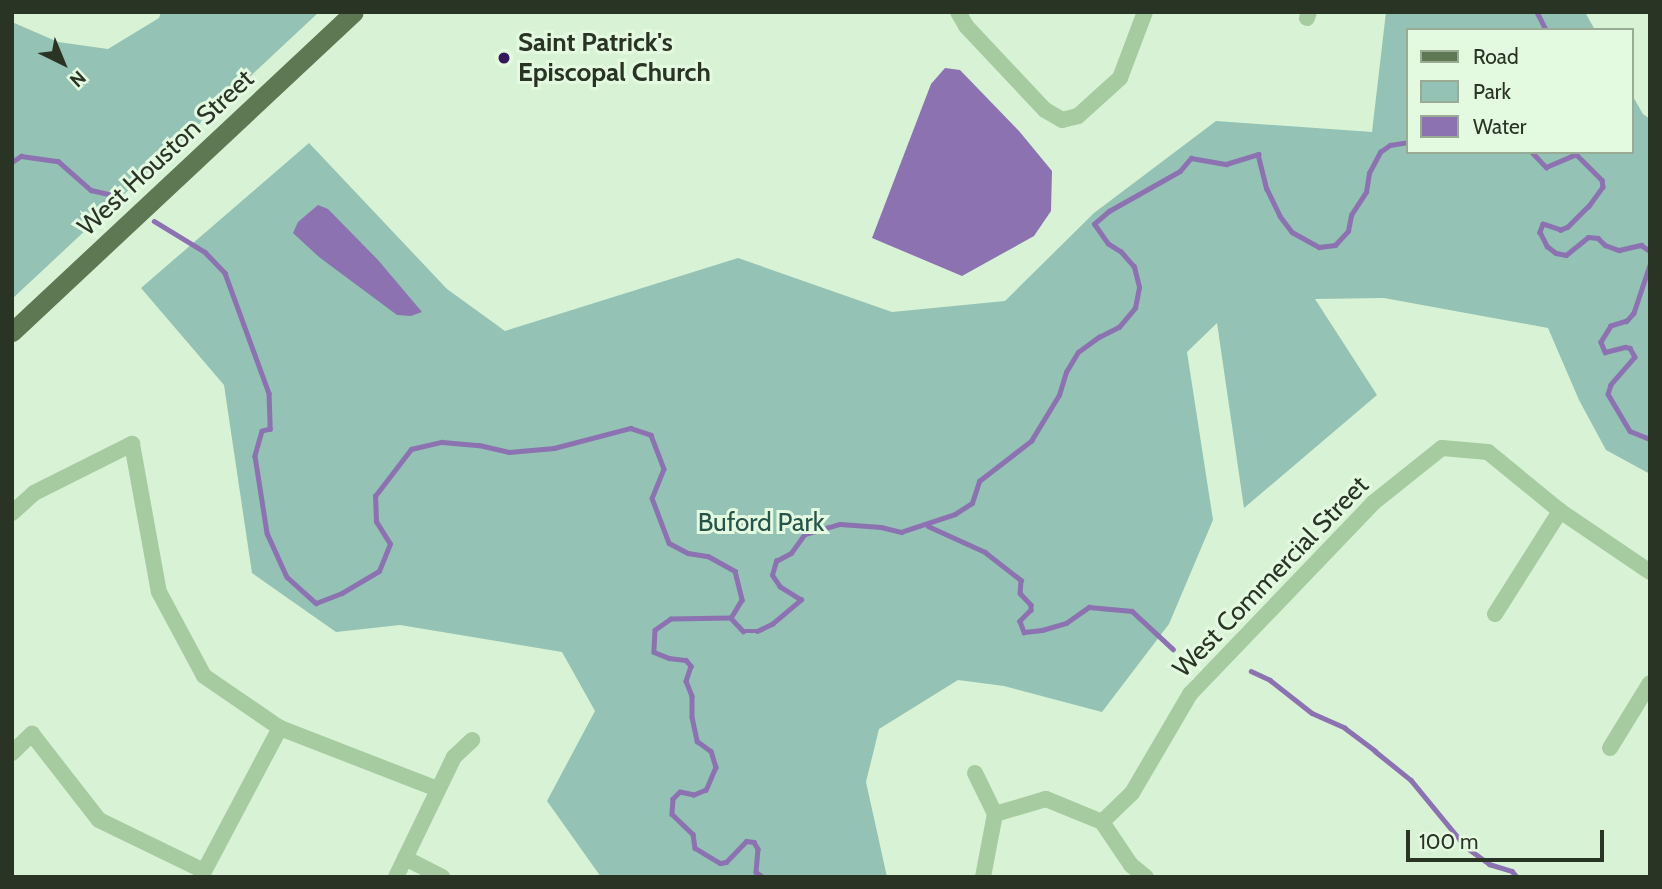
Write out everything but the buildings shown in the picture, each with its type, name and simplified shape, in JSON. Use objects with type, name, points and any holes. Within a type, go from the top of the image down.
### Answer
[{"type":"main road","name":"West Houston Street","points":[[12,332],[354,12]]},
{"type":"street","points":[[958,12],[966,26],[1045,110],[1062,120],[1078,116],[1120,78],[1145,12]]},
{"type":"street","points":[[12,513],[34,493],[132,444],[159,592],[204,676],[279,727],[437,789]]},
{"type":"street","name":"West Commercial Street","points":[[1102,822],[1132,793],[1190,694],[1373,503],[1442,448],[1488,452],[1560,511]]},
{"type":"street","points":[[1495,614],[1560,511],[1650,572]]},
{"type":"street","points":[[1610,748],[1650,683]]},
{"type":"street","points":[[12,753],[32,734],[99,820],[202,874],[279,727]]},
{"type":"street","points":[[396,877],[454,757],[472,740]]},
{"type":"street","points":[[975,773],[995,814],[983,877]]},
{"type":"street","points":[[995,814],[1046,799],[1102,822],[1131,865],[1146,877]]},
{"type":"street","points":[[405,858],[442,877]]},
{"type":"green space","points":[[161,12],[319,12],[12,299],[12,22],[58,42],[108,49],[159,18]]},
{"type":"green space","name":"Buford Park","points":[[1386,12],[1585,12],[1594,28],[1406,28],[1406,154],[1634,154],[1634,98],[1643,114],[1650,119],[1650,474],[1606,450],[1579,400],[1548,328],[1384,298],[1315,299],[1377,395],[1244,508],[1217,323],[1187,352],[1213,520],[1169,624],[1102,712],[1004,686],[958,680],[879,729],[866,782],[887,877],[601,877],[547,801],[595,711],[562,652],[400,625],[336,632],[252,573],[224,385],[141,288],[309,143],[447,289],[505,331],[738,258],[892,312],[1005,301],[1094,213],[1216,121],[1372,132]]},
{"type":"water","points":[[945,68],[960,70],[1019,131],[1052,171],[1051,211],[1034,236],[962,276],[872,238],[931,84]]},
{"type":"water","points":[[318,205],[328,209],[378,260],[422,312],[411,316],[397,315],[319,257],[293,233],[298,222]]},
{"type":"waterway","points":[[1537,12],[1545,28]]},
{"type":"waterway","points":[[154,221],[205,252],[225,273],[269,393],[270,429],[262,431],[255,456],[267,533],[287,577],[316,603],[342,593],[379,571],[390,544],[376,522],[375,496],[411,449],[442,442],[479,445],[509,452],[554,448],[630,428],[651,435],[664,469],[652,498],[669,543],[688,553],[708,556],[735,571],[742,600],[731,618],[743,631],[757,631],[772,624],[801,600],[780,587],[772,575],[776,561],[791,553],[805,534],[840,524],[881,527],[901,532],[955,514],[972,503],[979,481],[1031,441],[1059,395],[1066,372],[1078,352],[1119,327],[1135,308],[1139,287],[1134,267],[1121,252],[1108,244],[1094,224],[1109,211],[1180,171],[1191,158],[1226,164],[1258,154],[1267,189],[1280,216],[1292,232],[1319,247],[1335,245],[1348,231],[1351,215],[1366,192],[1369,173],[1380,152],[1390,145],[1406,142]]},
{"type":"waterway","points":[[1534,154],[1546,167],[1576,154]]},
{"type":"waterway","points":[[1576,154],[1602,180],[1603,187],[1568,227],[1561,230],[1543,224],[1540,232],[1547,246],[1556,253],[1566,255],[1588,237],[1598,238],[1605,245],[1619,250],[1641,245],[1650,251]]},
{"type":"waterway","points":[[12,162],[21,156],[58,161],[91,190],[127,198]]},
{"type":"waterway","points":[[1650,265],[1634,313],[1627,321],[1611,326],[1601,342],[1605,352],[1625,347],[1630,348],[1635,357],[1611,385],[1608,394],[1630,431],[1650,439]]},
{"type":"waterway","points":[[928,526],[985,552],[1021,580],[1020,593],[1031,605],[1031,610],[1020,621],[1024,632],[1066,623],[1089,607],[1132,611],[1173,649]]},
{"type":"waterway","points":[[731,618],[671,619],[655,630],[654,652],[669,658],[686,660],[691,666],[686,681],[692,696],[692,717],[697,741],[711,751],[716,767],[706,790],[694,795],[680,792],[673,799],[672,814],[693,834],[695,848],[720,863],[726,862],[746,841],[754,842],[758,849],[756,872],[763,877]]},
{"type":"waterway","points":[[1251,671],[1270,680],[1312,713],[1345,728],[1375,751],[1411,780],[1466,847],[1489,864],[1512,871],[1517,877]]},
{"type":"place","name":"Saint Patrick's Episcopal Church","points":[[504,58]]}]
